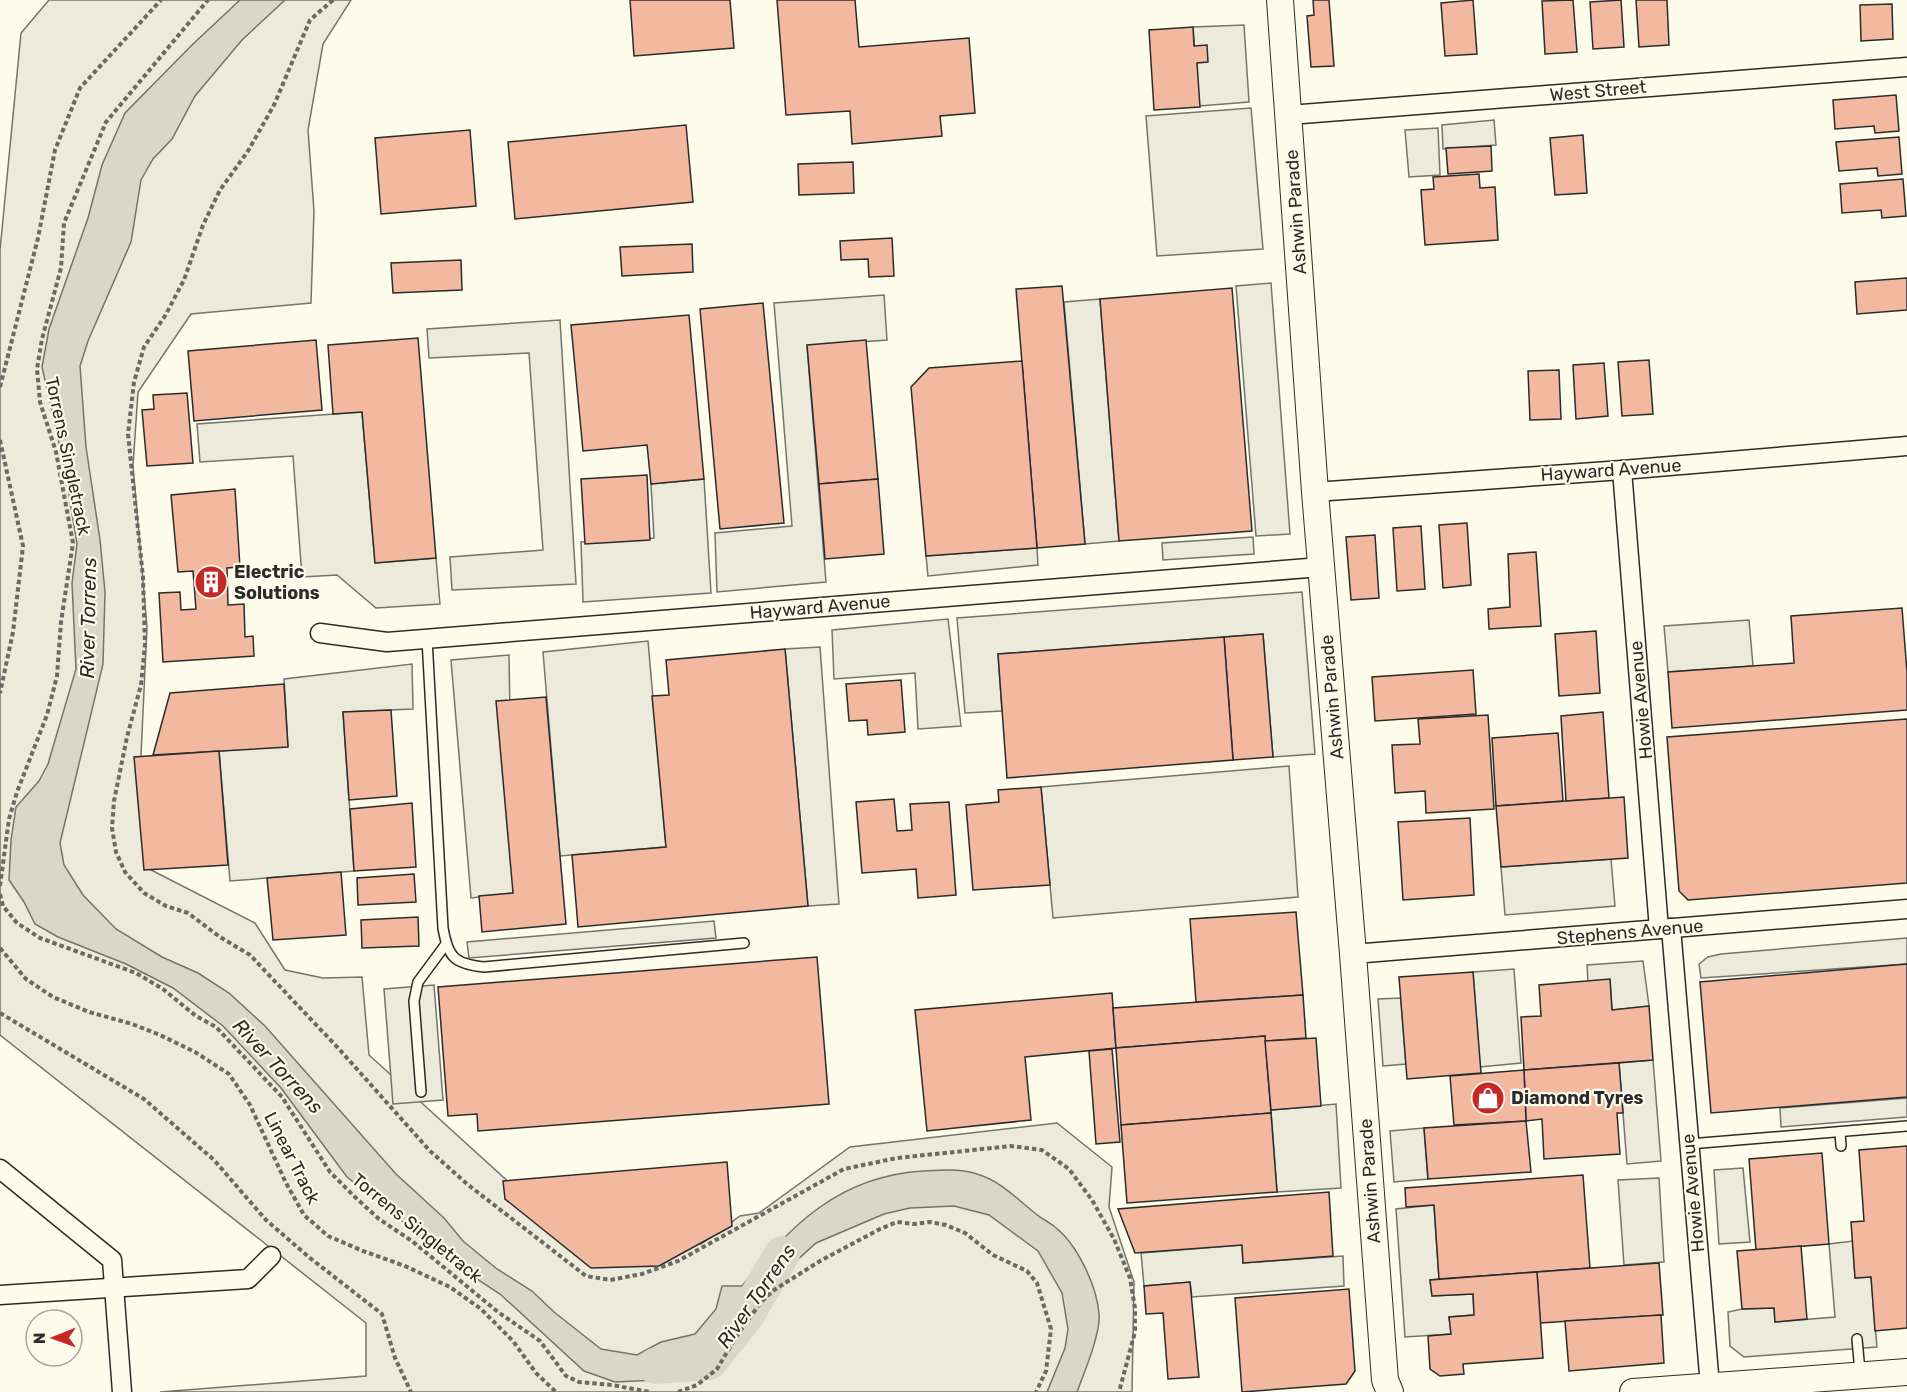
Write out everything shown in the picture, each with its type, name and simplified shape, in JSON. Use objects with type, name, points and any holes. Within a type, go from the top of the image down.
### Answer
[{"type":"street","name":"Ashwin Parade","points":[[1280,0],[1315,492],[1385,1380],[1390,1392]]},
{"type":"street","name":"West Street","points":[[1289,116],[1907,67]]},
{"type":"street","name":"Hayward Avenue","points":[[1315,492],[1622,470],[1907,446]]},
{"type":"street","name":"Howie Avenue","points":[[1622,470],[1665,929],[1689,1144],[1710,1386]]},
{"type":"street","name":"Hayward Avenue","points":[[320,633],[387,642],[1321,567]]},
{"type":"street","name":"Stephens Avenue","points":[[1353,954],[1907,909]]},
{"type":"street","points":[[0,1169],[112,1260],[122,1392]]},
{"type":"street","points":[[0,1295],[248,1279],[271,1256]]},
{"type":"street","points":[[1633,1392],[1907,1372]]},
{"type":"lane","points":[[427,639],[442,928],[453,959],[467,965],[484,967],[744,943]]},
{"type":"lane","points":[[421,1092],[414,1001],[418,982],[446,944]]},
{"type":"lane","points":[[1689,1144],[1907,1126]]},
{"type":"lane","points":[[1840,1132],[1841,1146]]},
{"type":"lane","points":[[1857,1340],[1860,1375]]},
{"type":"path","points":[[0,387],[38,238],[55,150],[80,88],[161,0]]},
{"type":"path","name":"Torrens Singletrack","points":[[0,886],[9,819],[47,715],[57,676],[61,622],[73,543],[56,452],[40,402],[37,369],[42,339],[61,268],[64,223],[106,122],[208,0]]},
{"type":"path","points":[[333,0],[310,20],[274,105],[248,151],[220,190],[203,225],[184,280],[165,316],[144,346],[134,382],[128,434],[144,576],[145,644],[141,685],[127,737],[114,801],[112,828],[116,852],[125,872],[144,893],[166,906],[188,913],[220,937],[250,955],[339,1049],[430,1151],[467,1184],[585,1276],[610,1280],[642,1274],[678,1261],[844,1169],[897,1158],[1011,1146],[1042,1150],[1069,1169],[1092,1200],[1114,1239],[1130,1278],[1135,1308],[1135,1332],[1119,1392]]},
{"type":"path","points":[[0,440],[23,546],[13,632],[0,693]]},
{"type":"path","name":"Torrens Singletrack","points":[[0,894],[3,906],[17,923],[40,938],[136,973],[163,989],[196,1016],[216,1027],[282,1097],[330,1172],[356,1198],[379,1219],[412,1241],[498,1312],[540,1341],[566,1376],[579,1382],[650,1392]]},
{"type":"path","name":"Linear Track","points":[[0,948],[26,979],[53,997],[88,1012],[132,1024],[160,1035],[195,1052],[229,1074],[250,1105],[286,1183],[304,1215],[328,1236],[405,1266],[450,1287],[474,1303],[513,1341],[536,1373],[556,1392]]},
{"type":"path","points":[[0,1013],[144,1099],[214,1160],[266,1220],[310,1258],[382,1314],[395,1358],[411,1392]]},
{"type":"path","points":[[678,1392],[697,1385],[717,1369],[760,1302],[774,1290],[820,1261],[880,1229],[897,1222],[914,1224],[930,1222],[946,1225],[965,1233],[993,1255],[1027,1271],[1037,1283],[1051,1329],[1046,1371],[1036,1392]]},
{"type":"shaded area","points":[[49,0],[351,0],[323,44],[308,130],[314,211],[311,303],[191,314],[138,392],[133,466],[147,627],[140,776],[151,870],[255,923],[285,970],[323,978],[362,977],[369,1055],[590,1256],[701,1244],[740,1216],[759,1213],[850,1147],[1057,1123],[1112,1167],[1109,1207],[1134,1282],[1132,1392],[160,1392],[366,1376],[366,1323],[0,1035],[0,250],[21,33]]},
{"type":"shaded area","points":[[1244,25],[1249,102],[1199,106],[1193,27]]},
{"type":"shaded area","points":[[1251,108],[1263,249],[1157,256],[1146,116]]},
{"type":"shaded area","points":[[1494,120],[1496,145],[1443,149],[1442,125]]},
{"type":"shaded area","points":[[1438,128],[1440,175],[1409,177],[1405,130]]},
{"type":"shaded area","points":[[1271,283],[1290,534],[1256,536],[1236,286]]},
{"type":"shaded area","points":[[884,295],[887,340],[807,346],[826,582],[717,592],[715,533],[792,526],[774,303]]},
{"type":"shaded area","points":[[1100,299],[1119,541],[1085,544],[1064,302]]},
{"type":"shaded area","points":[[560,320],[576,584],[452,590],[450,557],[543,550],[529,353],[429,358],[427,329]]},
{"type":"shaded area","points":[[362,412],[375,563],[436,558],[440,604],[376,608],[337,575],[302,577],[293,456],[200,462],[197,424]]},
{"type":"shaded area","points":[[704,479],[711,593],[583,602],[581,542],[654,538],[651,484]]},
{"type":"shaded area","points":[[1253,537],[1254,554],[1163,560],[1162,543]]},
{"type":"shaded area","points":[[1037,548],[1038,565],[928,576],[926,556]]},
{"type":"shaded area","points":[[1302,592],[1315,754],[1273,757],[1263,634],[998,654],[1002,711],[965,713],[957,618]]},
{"type":"shaded area","points":[[948,619],[961,726],[918,729],[915,673],[834,679],[832,630]]},
{"type":"shaded area","points":[[1749,620],[1753,666],[1668,672],[1664,626]]},
{"type":"shaded area","points":[[648,641],[666,847],[560,856],[543,652]]},
{"type":"shaded area","points":[[820,647],[839,904],[808,906],[785,649]]},
{"type":"shaded area","points":[[509,655],[513,893],[471,898],[451,660]]},
{"type":"shaded area","points":[[412,664],[413,709],[343,712],[354,871],[230,881],[219,751],[288,746],[284,679]]},
{"type":"shaded area","points":[[1289,766],[1298,897],[1053,918],[1041,787]]},
{"type":"shaded area","points":[[1611,859],[1615,906],[1505,915],[1501,867]]},
{"type":"shaded area","points":[[714,921],[716,938],[469,958],[467,942]]},
{"type":"shaded area","points":[[1907,938],[1907,964],[1701,978],[1699,964],[1708,957],[1721,954]]},
{"type":"shaded area","points":[[1643,961],[1649,1006],[1612,1010],[1610,980],[1588,981],[1587,965]]},
{"type":"shaded area","points":[[1514,969],[1521,1063],[1480,1067],[1473,972]]},
{"type":"shaded area","points":[[434,985],[443,1100],[393,1104],[384,989]]},
{"type":"shaded area","points":[[1401,998],[1406,1064],[1383,1066],[1378,999]]},
{"type":"shaded area","points":[[1653,1060],[1661,1161],[1627,1164],[1619,1063]]},
{"type":"shaded area","points":[[1907,1098],[1907,1117],[1781,1127],[1780,1108]]},
{"type":"shaded area","points":[[1336,1104],[1341,1188],[1277,1192],[1271,1110]]},
{"type":"shaded area","points":[[1424,1128],[1428,1179],[1394,1182],[1390,1131]]},
{"type":"shaded area","points":[[1743,1168],[1750,1242],[1719,1244],[1714,1170]]},
{"type":"shaded area","points":[[1659,1178],[1664,1262],[1624,1265],[1618,1180]]},
{"type":"shaded area","points":[[1434,1205],[1439,1279],[1430,1280],[1432,1296],[1473,1294],[1474,1315],[1449,1317],[1451,1334],[1405,1337],[1396,1209]]},
{"type":"shaded area","points":[[1853,1241],[1855,1278],[1871,1277],[1877,1347],[1744,1357],[1730,1346],[1728,1312],[1774,1308],[1775,1322],[1835,1317],[1829,1244]]},
{"type":"shaded area","points":[[1242,1245],[1243,1263],[1343,1256],[1344,1286],[1192,1297],[1190,1282],[1144,1286],[1141,1253]]},
{"type":"water","name":"River Torrens","points":[[240,0],[285,0],[242,40],[195,96],[172,139],[153,159],[141,180],[131,242],[88,341],[80,366],[86,447],[105,592],[103,664],[60,843],[64,865],[83,895],[116,929],[162,957],[198,973],[229,993],[265,1026],[396,1174],[444,1218],[463,1241],[497,1269],[532,1291],[554,1312],[601,1349],[637,1355],[661,1342],[695,1334],[716,1309],[722,1286],[742,1286],[779,1243],[799,1224],[842,1194],[866,1182],[893,1175],[957,1170],[986,1177],[1008,1191],[1063,1234],[1085,1266],[1097,1303],[1099,1322],[1077,1392],[1047,1392],[1065,1348],[1068,1329],[1062,1293],[1038,1251],[989,1215],[954,1206],[910,1208],[884,1214],[816,1243],[747,1306],[699,1368],[679,1379],[615,1382],[584,1371],[500,1294],[437,1253],[393,1213],[347,1177],[281,1088],[223,1026],[173,988],[126,964],[58,937],[35,924],[9,880],[11,840],[16,807],[39,781],[48,764],[76,669],[72,583],[77,544],[64,465],[42,367],[49,329],[88,218],[102,165],[125,113]]},
{"type":"building","points":[[630,0],[730,0],[734,48],[634,56]]},
{"type":"building","points":[[777,0],[855,0],[859,47],[969,38],[975,113],[940,116],[942,136],[852,144],[850,111],[786,115]]},
{"type":"building","points":[[1313,0],[1329,0],[1334,66],[1311,67],[1307,16],[1314,15]]},
{"type":"building","points":[[1473,0],[1477,54],[1445,56],[1441,3]]},
{"type":"building","points":[[1573,0],[1577,52],[1545,54],[1542,1]]},
{"type":"building","points":[[1621,0],[1624,47],[1593,49],[1590,2]]},
{"type":"building","points":[[1636,0],[1667,0],[1669,45],[1639,47]]},
{"type":"building","points":[[1892,4],[1893,39],[1861,41],[1860,5]]},
{"type":"building","points":[[1193,27],[1194,46],[1207,45],[1208,62],[1197,63],[1200,107],[1154,110],[1149,30]]},
{"type":"building","points":[[1896,95],[1899,131],[1875,133],[1874,126],[1835,129],[1833,100]]},
{"type":"building","points":[[686,125],[693,202],[515,219],[508,142]]},
{"type":"building","points":[[470,130],[476,206],[381,214],[375,138]]},
{"type":"building","points":[[1583,135],[1587,193],[1555,195],[1550,138]]},
{"type":"building","points":[[1899,137],[1902,174],[1878,176],[1877,168],[1839,171],[1836,142]]},
{"type":"building","points":[[1491,146],[1492,171],[1448,174],[1446,148]]},
{"type":"building","points":[[853,162],[854,193],[799,195],[798,164]]},
{"type":"building","points":[[1479,174],[1480,188],[1495,187],[1498,240],[1425,245],[1421,190],[1434,189],[1433,177]]},
{"type":"building","points":[[1903,179],[1906,216],[1882,218],[1881,210],[1842,213],[1840,184]]},
{"type":"building","points":[[892,238],[894,276],[869,277],[868,259],[841,260],[840,241]]},
{"type":"building","points":[[692,244],[693,272],[622,276],[620,247]]},
{"type":"building","points":[[461,260],[462,290],[393,293],[391,263]]},
{"type":"building","points":[[1907,278],[1907,310],[1857,314],[1855,282]]},
{"type":"building","points":[[1062,286],[1085,544],[1037,548],[1016,289]]},
{"type":"building","points":[[1232,288],[1252,531],[1119,541],[1100,299]]},
{"type":"building","points":[[763,303],[784,523],[720,529],[700,309]]},
{"type":"building","points":[[689,315],[704,479],[651,484],[647,445],[583,451],[571,325]]},
{"type":"building","points":[[418,338],[436,558],[375,563],[362,412],[333,414],[328,345]]},
{"type":"building","points":[[316,340],[322,410],[194,421],[188,351]]},
{"type":"building","points":[[866,340],[878,479],[819,484],[807,345]]},
{"type":"building","points":[[1649,360],[1653,414],[1622,416],[1618,362]]},
{"type":"building","points":[[1022,361],[1037,548],[926,556],[911,387],[929,368]]},
{"type":"building","points":[[1604,363],[1608,416],[1576,419],[1573,365]]},
{"type":"building","points":[[1559,370],[1561,419],[1530,420],[1528,371]]},
{"type":"building","points":[[187,393],[193,463],[147,466],[142,410],[154,409],[153,395]]},
{"type":"building","points":[[647,475],[650,540],[585,544],[581,479]]},
{"type":"building","points":[[878,479],[884,554],[825,559],[819,484]]},
{"type":"building","name":"Electric Solutions","points":[[235,489],[240,567],[227,568],[228,605],[244,604],[245,637],[253,636],[254,656],[163,662],[159,593],[180,592],[181,610],[196,609],[193,571],[178,572],[171,495]]},
{"type":"building","points":[[1467,523],[1471,585],[1443,588],[1439,525]]},
{"type":"building","points":[[1421,526],[1425,589],[1397,591],[1393,528]]},
{"type":"building","points":[[1375,535],[1379,598],[1351,600],[1346,537]]},
{"type":"building","points":[[1536,552],[1541,626],[1489,629],[1488,609],[1510,607],[1508,554]]},
{"type":"building","points":[[1902,608],[1907,672],[1907,710],[1672,728],[1668,672],[1794,663],[1791,616]]},
{"type":"building","points":[[1596,631],[1600,693],[1559,696],[1555,634]]},
{"type":"building","points":[[1263,634],[1273,757],[1233,760],[1224,637]]},
{"type":"building","points":[[1224,637],[1233,760],[1007,778],[998,654]]},
{"type":"building","points":[[785,649],[808,906],[578,927],[572,855],[666,847],[652,696],[669,695],[666,660]]},
{"type":"building","points":[[1473,670],[1476,714],[1375,721],[1372,677]]},
{"type":"building","points":[[901,680],[905,732],[868,735],[867,720],[849,721],[846,684]]},
{"type":"building","points":[[284,684],[288,747],[153,755],[170,693]]},
{"type":"building","points":[[546,697],[566,924],[482,932],[479,896],[513,893],[496,701]]},
{"type":"building","points":[[391,710],[397,796],[349,800],[343,712]]},
{"type":"building","points":[[1603,712],[1609,798],[1566,801],[1561,716]]},
{"type":"building","points":[[1488,715],[1494,809],[1426,813],[1425,791],[1395,793],[1392,745],[1420,744],[1418,719]]},
{"type":"building","points":[[1907,719],[1907,883],[1688,900],[1679,891],[1667,737]]},
{"type":"building","points":[[1558,733],[1563,801],[1496,806],[1492,738]]},
{"type":"building","points":[[219,751],[228,865],[144,870],[134,757]]},
{"type":"building","points":[[1041,787],[1050,885],[973,890],[966,805],[999,802],[998,790]]},
{"type":"building","points":[[1624,797],[1628,858],[1501,867],[1496,806]]},
{"type":"building","points":[[894,799],[897,831],[912,830],[910,804],[949,802],[956,895],[918,898],[916,869],[862,873],[856,802]]},
{"type":"building","points":[[412,803],[416,867],[354,871],[350,809]]},
{"type":"building","points":[[1470,818],[1474,895],[1403,900],[1398,822]]},
{"type":"building","points":[[341,872],[346,935],[273,940],[267,878]]},
{"type":"building","points":[[414,874],[416,902],[358,905],[357,878]]},
{"type":"building","points":[[1296,912],[1303,995],[1196,1002],[1190,919]]},
{"type":"building","points":[[418,917],[419,946],[362,948],[361,920]]},
{"type":"building","points":[[817,957],[829,1104],[478,1131],[477,1114],[448,1116],[438,987]]},
{"type":"building","points":[[1907,964],[1907,1097],[1711,1113],[1700,982]]},
{"type":"building","points":[[1473,972],[1481,1073],[1407,1079],[1399,977]]},
{"type":"building","points":[[1610,979],[1612,1010],[1649,1006],[1653,1060],[1524,1070],[1521,1017],[1541,1016],[1539,985]]},
{"type":"building","points":[[1112,993],[1116,1048],[1025,1057],[1031,1120],[927,1131],[915,1010]]},
{"type":"building","points":[[1303,995],[1306,1038],[1265,1041],[1265,1036],[1116,1048],[1113,1008]]},
{"type":"building","points":[[1265,1036],[1271,1113],[1121,1125],[1116,1048]]},
{"type":"building","points":[[1316,1038],[1321,1106],[1271,1110],[1265,1041]]},
{"type":"building","points":[[1112,1049],[1120,1142],[1096,1144],[1089,1051]]},
{"type":"building","points":[[1619,1063],[1623,1113],[1617,1113],[1620,1154],[1544,1159],[1542,1119],[1526,1121],[1524,1070]]},
{"type":"building","name":"Diamond Tyres","points":[[1524,1070],[1526,1121],[1454,1125],[1450,1076]]},
{"type":"building","points":[[1271,1113],[1277,1192],[1127,1203],[1121,1125]]},
{"type":"building","points":[[1526,1121],[1531,1172],[1428,1179],[1424,1128]]},
{"type":"building","points":[[1907,1146],[1907,1328],[1875,1331],[1871,1277],[1855,1278],[1851,1222],[1864,1221],[1859,1150]]},
{"type":"building","points":[[1822,1153],[1829,1244],[1756,1250],[1749,1159]]},
{"type":"building","points":[[727,1162],[732,1226],[659,1266],[591,1268],[505,1199],[503,1181]]},
{"type":"building","points":[[1583,1175],[1590,1268],[1439,1279],[1434,1205],[1406,1207],[1405,1188]]},
{"type":"building","points":[[1329,1192],[1333,1256],[1243,1263],[1242,1245],[1135,1253],[1118,1209]]},
{"type":"building","points":[[1801,1246],[1807,1319],[1775,1322],[1774,1308],[1742,1309],[1737,1251]]},
{"type":"building","points":[[1659,1263],[1663,1315],[1540,1323],[1537,1272]]},
{"type":"building","points":[[1537,1272],[1543,1358],[1463,1364],[1464,1374],[1440,1376],[1430,1369],[1428,1336],[1451,1334],[1449,1317],[1474,1315],[1473,1294],[1432,1296],[1430,1280]]},
{"type":"building","points":[[1190,1282],[1199,1377],[1168,1379],[1163,1313],[1146,1314],[1144,1286]]},
{"type":"building","points":[[1349,1289],[1355,1371],[1346,1384],[1242,1392],[1235,1298]]},
{"type":"building","points":[[1661,1315],[1664,1363],[1569,1371],[1565,1321]]},
{"type":"waterway","name":"River Torrens","points":[[655,1366],[709,1362],[746,1316],[782,1254]]},
{"type":"place","name":"Electric Solutions","points":[[211,582]]},
{"type":"place","name":"Diamond Tyres","points":[[1488,1098]]}]
